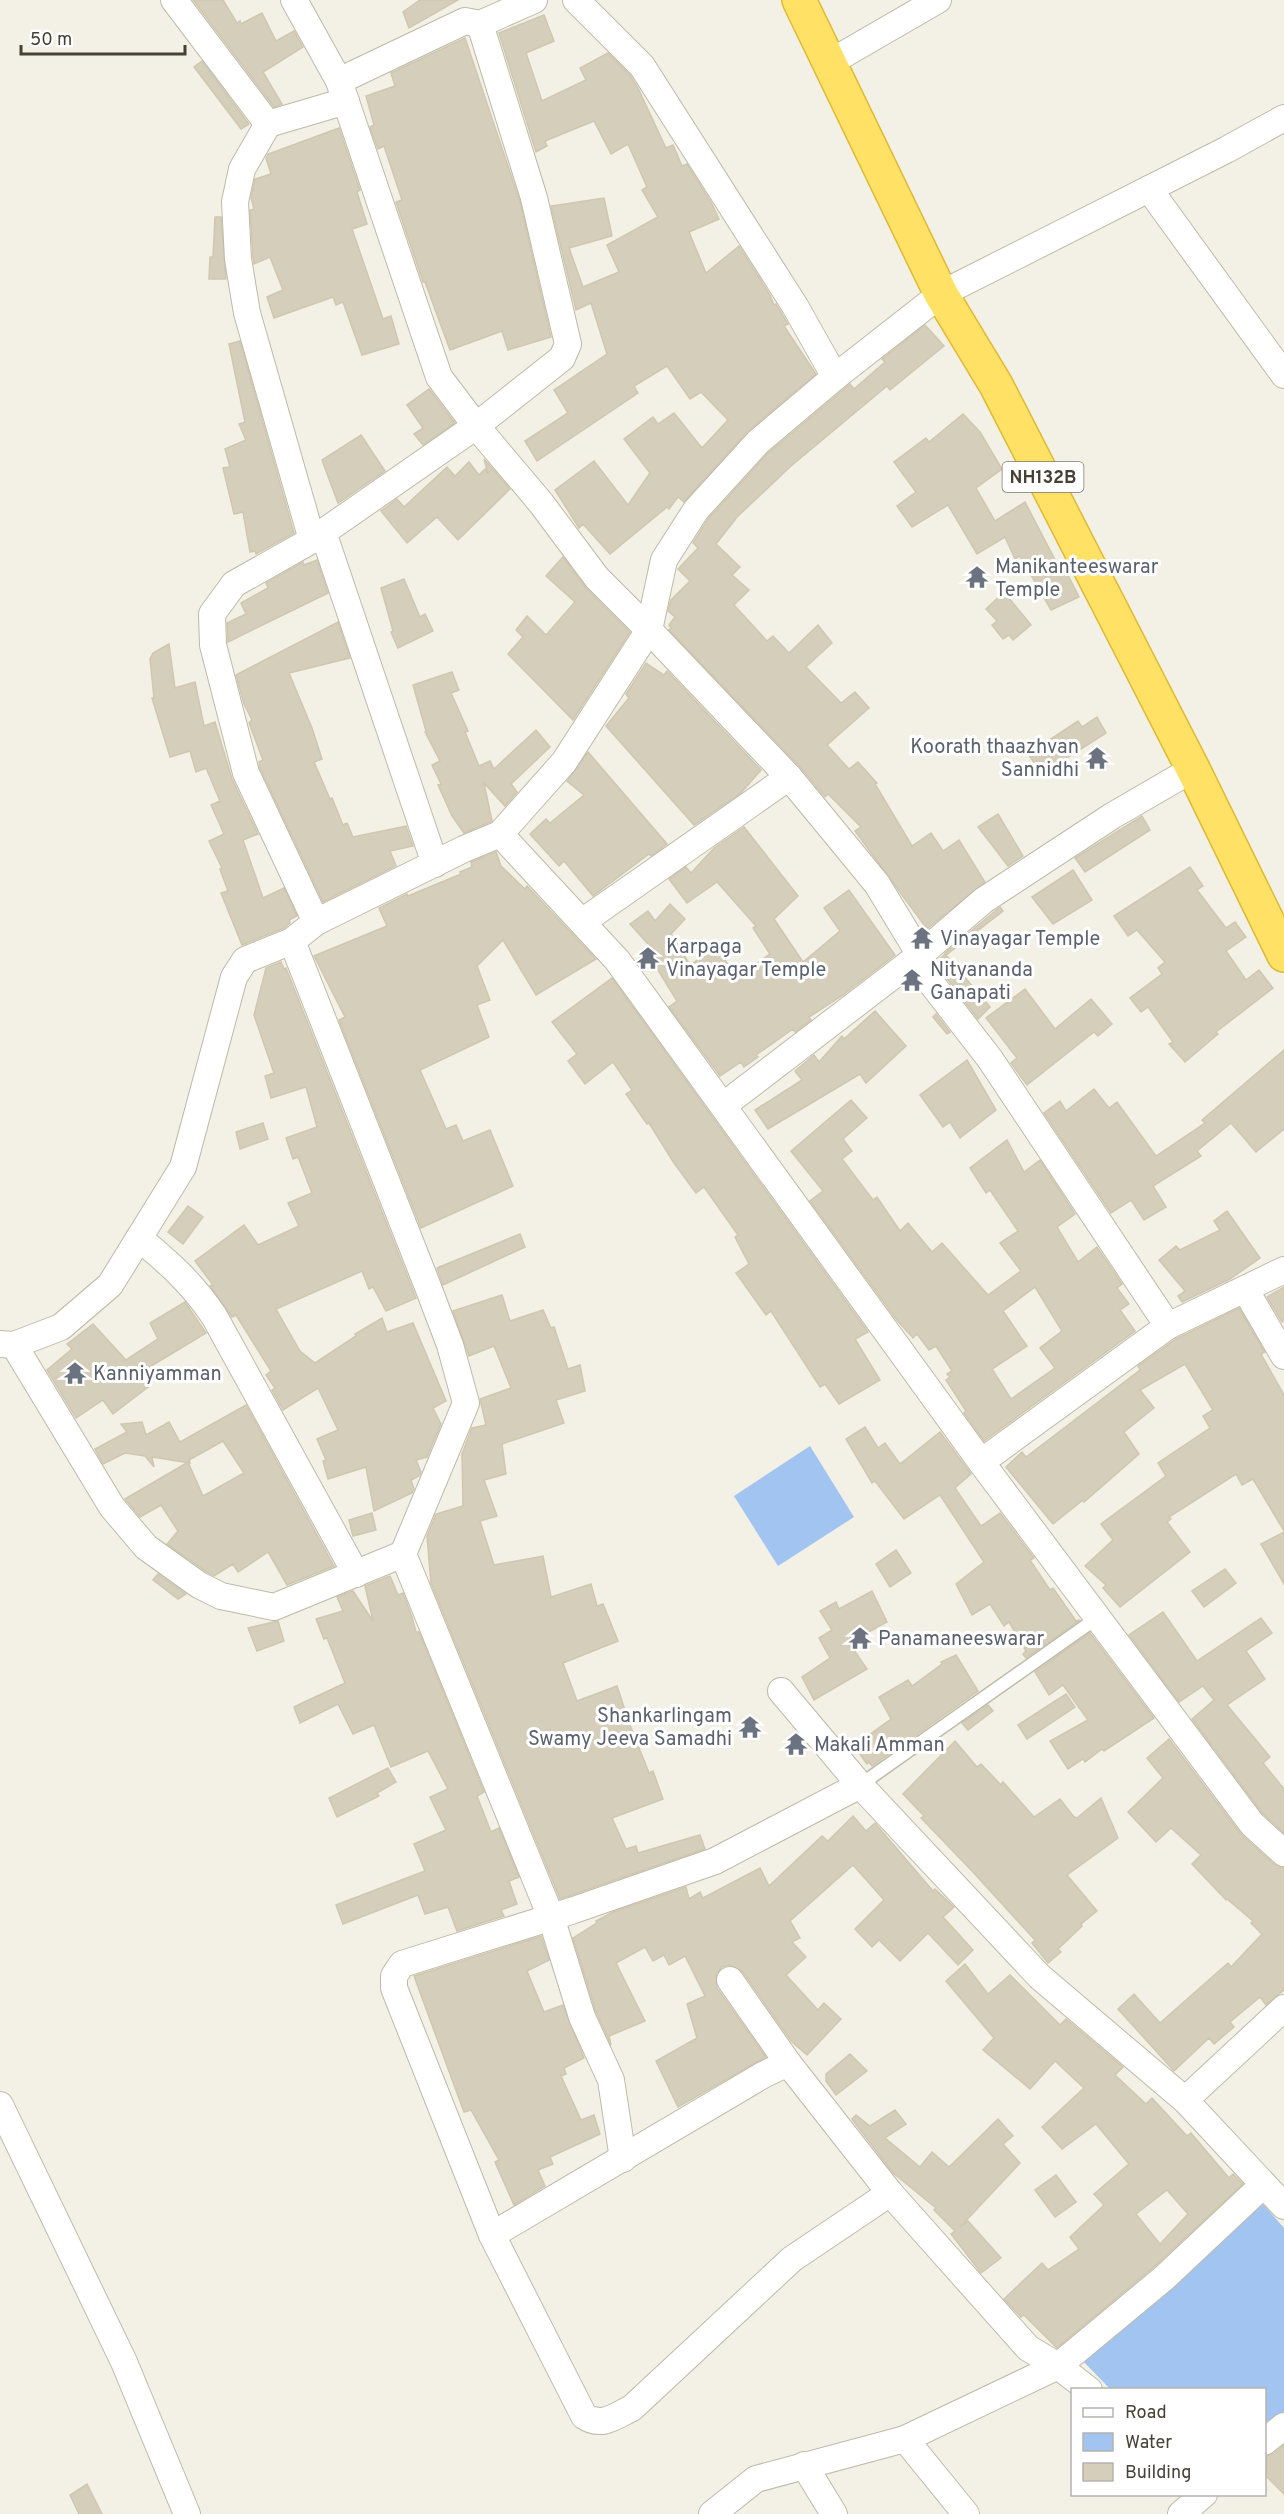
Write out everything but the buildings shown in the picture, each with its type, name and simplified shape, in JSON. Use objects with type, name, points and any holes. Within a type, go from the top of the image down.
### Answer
[{"type":"highway","name":"NH132B","points":[[799,0],[940,294],[996,385],[1193,769],[1284,955]]},
{"type":"street","points":[[174,0],[268,124]]},
{"type":"street","points":[[294,0],[342,91],[439,377],[476,426],[541,503],[597,578],[789,777],[877,884],[920,955],[925,975],[990,1059],[1168,1326]]},
{"type":"street","points":[[435,864],[318,536],[247,313],[238,259],[235,202],[242,170],[268,124],[342,91],[465,21],[480,24],[534,0]]},
{"type":"street","points":[[576,0],[642,66],[795,306],[836,377]]},
{"type":"street","points":[[829,63],[938,0]]},
{"type":"street","points":[[316,922],[246,773],[213,645],[212,614],[234,584],[318,536],[476,426],[562,358],[568,344],[534,198],[480,24]]},
{"type":"street","points":[[292,941],[450,1344],[466,1403],[403,1554],[274,1607],[221,1596],[199,1585],[146,1547],[112,1507],[7,1344],[61,1327],[110,1285],[183,1167],[234,977],[245,960],[292,941],[316,922],[500,834],[564,762],[649,630],[664,560],[696,510],[758,442],[836,377],[940,294],[1284,118]]},
{"type":"street","points":[[1149,189],[1284,375]]},
{"type":"street","points":[[724,1106],[920,955],[984,900],[1112,816],[1193,769]]},
{"type":"street","points":[[582,922],[789,777]]},
{"type":"street","points":[[500,834],[617,960],[981,1462],[1252,1824],[1284,1853]]},
{"type":"street","points":[[139,1238],[182,1274],[198,1291],[356,1574]]},
{"type":"street","points":[[981,1462],[1168,1326],[1284,1269]]},
{"type":"street","points":[[1245,1289],[1284,1356]]},
{"type":"street","points":[[403,1554],[550,1917],[582,2018],[611,2080],[623,2159]]},
{"type":"street","points":[[781,1691],[860,1785],[1040,1977],[1185,2100],[1284,2206]]},
{"type":"street","points":[[860,1785],[715,1861],[402,1964],[394,1976],[394,1988],[492,2235],[584,2416],[593,2422],[603,2421],[632,2408],[792,2259],[890,2193]]},
{"type":"street","points":[[730,1980],[788,2063],[890,2193],[1028,2348],[1058,2366],[1086,2388]]},
{"type":"street","points":[[1185,2100],[1284,2008]]},
{"type":"street","points":[[492,2235],[763,2075],[788,2063]]},
{"type":"street","points":[[0,2105],[124,2362],[187,2514]]},
{"type":"street","points":[[712,2514],[756,2479],[905,2439],[1058,2366],[1164,2278],[1263,2185]]},
{"type":"street","points":[[1266,2440],[1284,2426]]},
{"type":"street","points":[[905,2439],[966,2514]]},
{"type":"street","points":[[804,2465],[834,2514]]},
{"type":"street","points":[[1180,2514],[1201,2496]]},
{"type":"lane","points":[[860,1785],[1098,1618]]},
{"type":"water","points":[[810,1446],[854,1517],[778,1566],[734,1496]]},
{"type":"water","points":[[1263,2204],[1284,2228],[1284,2412],[1266,2429],[1266,2388],[1109,2388],[1084,2362]]},
{"type":"place","name":"Manikanteeswarar Temple","points":[[977,577]]},
{"type":"place","name":"Koorath thaazhvan Sannidhi","points":[[1097,758]]},
{"type":"place","name":"Vinayagar Temple","points":[[922,938]]},
{"type":"place","name":"Karpaga Vinayagar Temple","points":[[648,958]]},
{"type":"place","name":"Nityananda Ganapati","points":[[912,980]]},
{"type":"place","name":"Kanniyamman","points":[[75,1373]]},
{"type":"place","name":"Panamaneeswarar","points":[[860,1638]]},
{"type":"place","name":"Shankarlingam Swamy Jeeva Samadhi","points":[[750,1727]]},
{"type":"place","name":"Makali Amman","points":[[796,1744]]}]
